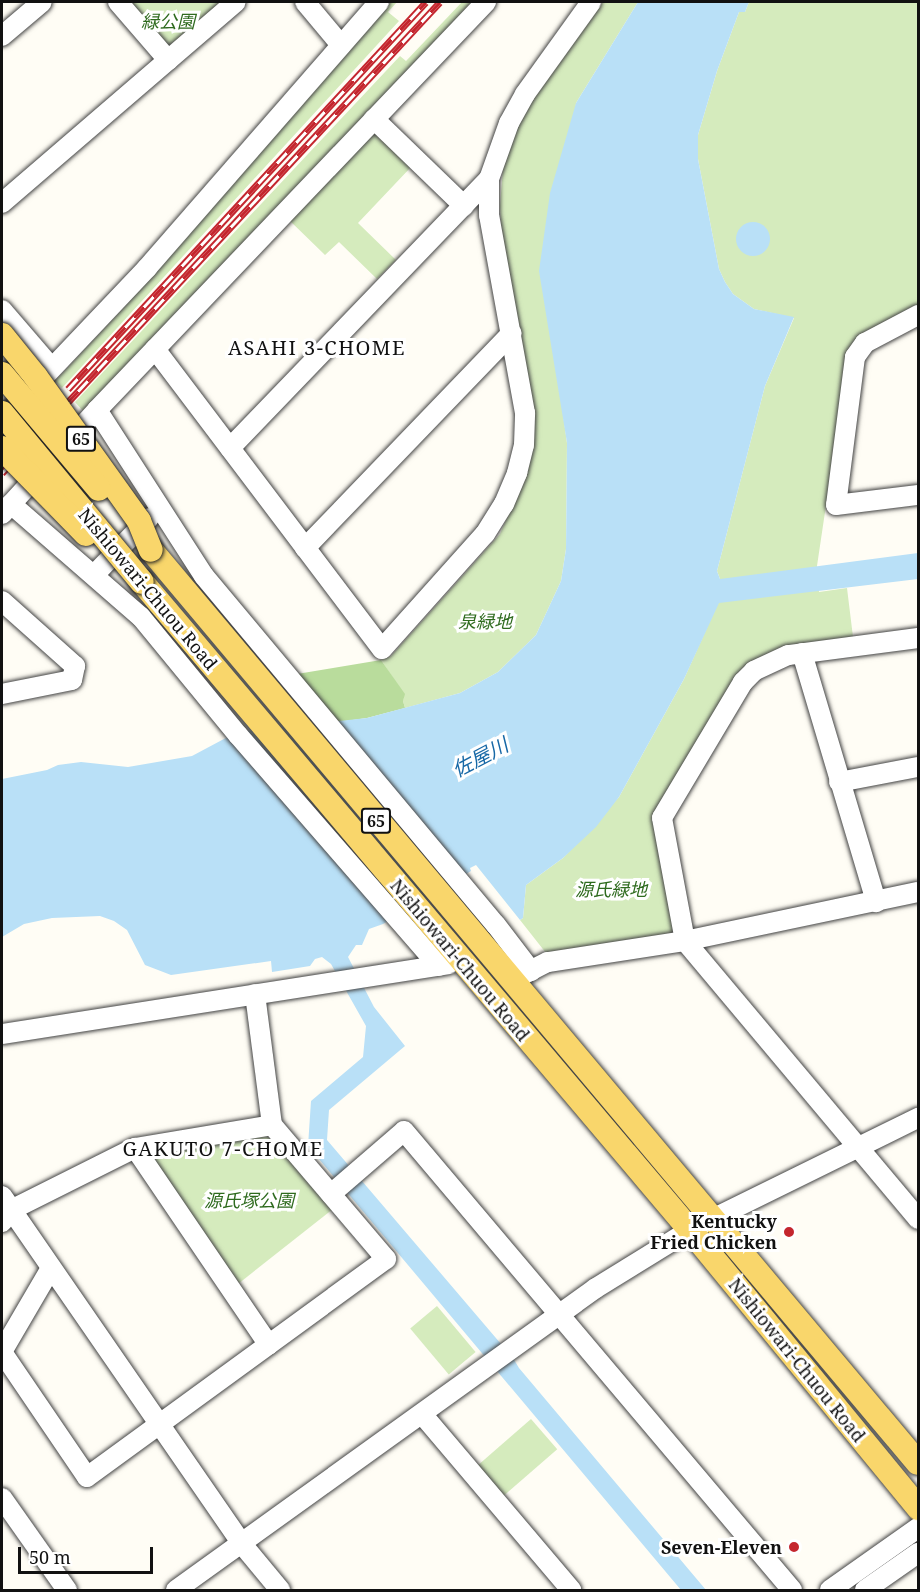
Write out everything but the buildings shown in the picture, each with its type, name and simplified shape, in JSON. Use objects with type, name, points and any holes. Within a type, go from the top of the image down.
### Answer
[{"type":"main road","name":"65","points":[[2,335],[36,377],[139,521],[151,550]]},
{"type":"main road","name":"Nishiowari-Chuou Road","points":[[2,374],[467,928],[521,976],[714,1220],[918,1463]]},
{"type":"main road","name":"Nishiowari-Chuou Road","points":[[2,414],[263,728],[442,954],[690,1230],[918,1508]]},
{"type":"main road","name":"65","points":[[2,448],[70,520],[142,582]]},
{"type":"street","points":[[2,36],[42,2]]},
{"type":"street","points":[[118,2],[168,60]]},
{"type":"street","points":[[2,203],[236,2]]},
{"type":"street","points":[[305,2],[341,45]]},
{"type":"street","points":[[2,421],[147,268],[379,2]]},
{"type":"street","points":[[2,1034],[364,978],[442,954],[238,735],[141,617],[94,575],[6,509],[97,410],[486,2]]},
{"type":"street","points":[[155,349],[382,649],[486,534],[504,504],[517,473],[524,445],[525,412],[489,215],[489,179],[509,123],[591,2]]},
{"type":"street","points":[[374,119],[464,206]]},
{"type":"street","points":[[230,448],[489,179]]},
{"type":"street","points":[[2,310],[51,367]]},
{"type":"street","points":[[918,315],[865,343],[855,357],[836,506],[918,495]]},
{"type":"street","points":[[305,548],[512,333]]},
{"type":"street","points":[[97,410],[204,576],[496,925],[521,976],[548,962],[685,941],[918,892]]},
{"type":"street","points":[[94,575],[160,507]]},
{"type":"street","points":[[2,601],[75,666],[72,680],[2,694]]},
{"type":"street","points":[[918,638],[802,653],[768,662],[743,682],[662,818],[685,941],[918,1219]]},
{"type":"street","points":[[802,653],[876,902]]},
{"type":"street","points":[[839,782],[918,766]]},
{"type":"street","points":[[51,1268],[2,1352],[87,1477],[386,1259],[334,1191],[272,1125],[255,994]]},
{"type":"street","points":[[176,1590],[558,1315],[690,1230],[918,1118]]},
{"type":"street","points":[[272,1125],[135,1148],[5,1209],[51,1268],[242,1544],[280,1590]]},
{"type":"street","points":[[334,1191],[404,1131],[792,1590]]},
{"type":"street","points":[[135,1148],[269,1345]]},
{"type":"street","points":[[422,1414],[571,1590]]},
{"type":"street","points":[[2,1498],[67,1590]]},
{"type":"street","points":[[830,1590],[918,1528]]},
{"type":"street","points":[[866,1590],[918,1553]]},
{"type":"green space","name":"緑公園","points":[[128,2],[222,2],[169,46],[162,44]]},
{"type":"green space","points":[[391,2],[397,2],[388,12],[399,21],[62,388],[55,381],[129,302]]},
{"type":"green space","points":[[462,2],[472,2],[83,411],[75,402],[400,56],[406,61]]},
{"type":"green space","name":"泉緑地","points":[[603,2],[638,2],[576,103],[559,385],[567,443],[566,549],[561,581],[536,635],[498,672],[460,693],[405,708],[404,694],[381,660],[391,656],[500,534],[525,476],[502,247],[500,206],[503,168],[517,124],[533,95]]},
{"type":"green space","name":"源氏緑地","points":[[749,2],[918,2],[918,305],[876,327],[848,357],[817,566],[819,592],[847,588],[853,637],[788,646],[749,665],[653,818],[675,928],[670,936],[546,953],[520,920],[523,918],[526,885],[563,858],[619,797],[684,679],[718,603],[720,579],[717,571],[765,386],[794,318],[754,309],[733,294],[725,282],[719,269],[698,159],[698,135],[717,71],[739,12],[745,12]]},
{"type":"green space","points":[[372,133],[377,133],[412,166],[358,223],[396,260],[377,279],[339,242],[325,255],[287,218]]},
{"type":"green space","points":[[381,660],[405,694],[403,701],[405,708],[367,718],[338,722],[297,674]]},
{"type":"green space","name":"源氏塚公園","points":[[263,1135],[275,1140],[333,1209],[238,1284],[150,1159],[155,1151]]},
{"type":"green space","points":[[437,1306],[476,1352],[449,1374],[410,1328]]},
{"type":"green space","points":[[531,1419],[557,1449],[502,1497],[476,1467]]},
{"type":"water","name":"佐屋川","points":[[638,2],[749,2],[745,12],[739,12],[717,71],[698,135],[698,159],[719,269],[725,282],[733,294],[754,309],[794,317],[765,386],[717,571],[720,579],[918,553],[918,579],[719,603],[684,679],[619,797],[596,827],[563,858],[526,885],[523,918],[520,920],[476,865],[470,868],[471,871],[383,924],[369,929],[362,945],[356,945],[348,957],[374,1007],[405,1046],[329,1110],[327,1140],[513,1358],[706,1590],[681,1590],[308,1146],[311,1101],[363,1057],[366,1026],[331,964],[322,957],[315,959],[310,966],[272,972],[271,961],[171,975],[145,965],[127,930],[114,921],[100,916],[52,918],[24,924],[2,937],[2,779],[47,770],[58,765],[81,762],[128,767],[192,756],[237,732],[367,718],[460,693],[498,672],[536,635],[561,581],[566,549],[567,443],[539,271],[550,193],[576,103]]},
{"type":"water","points":[[753,222],[765,227],[770,239],[765,251],[753,256],[741,251],[736,239],[741,227]]},
{"type":"railway","points":[[68,389],[426,2]]},
{"type":"railway","points":[[2,473],[440,2]]},
{"type":"place","name":"Kentucky Fried Chicken","points":[[789,1232]]},
{"type":"place","name":"Seven-Eleven","points":[[794,1547]]},
{"type":"district","name":"ASAHI 3-CHOME","points":[[317,347]]},
{"type":"district","name":"GAKUTO 7-CHOME","points":[[223,1148]]}]
